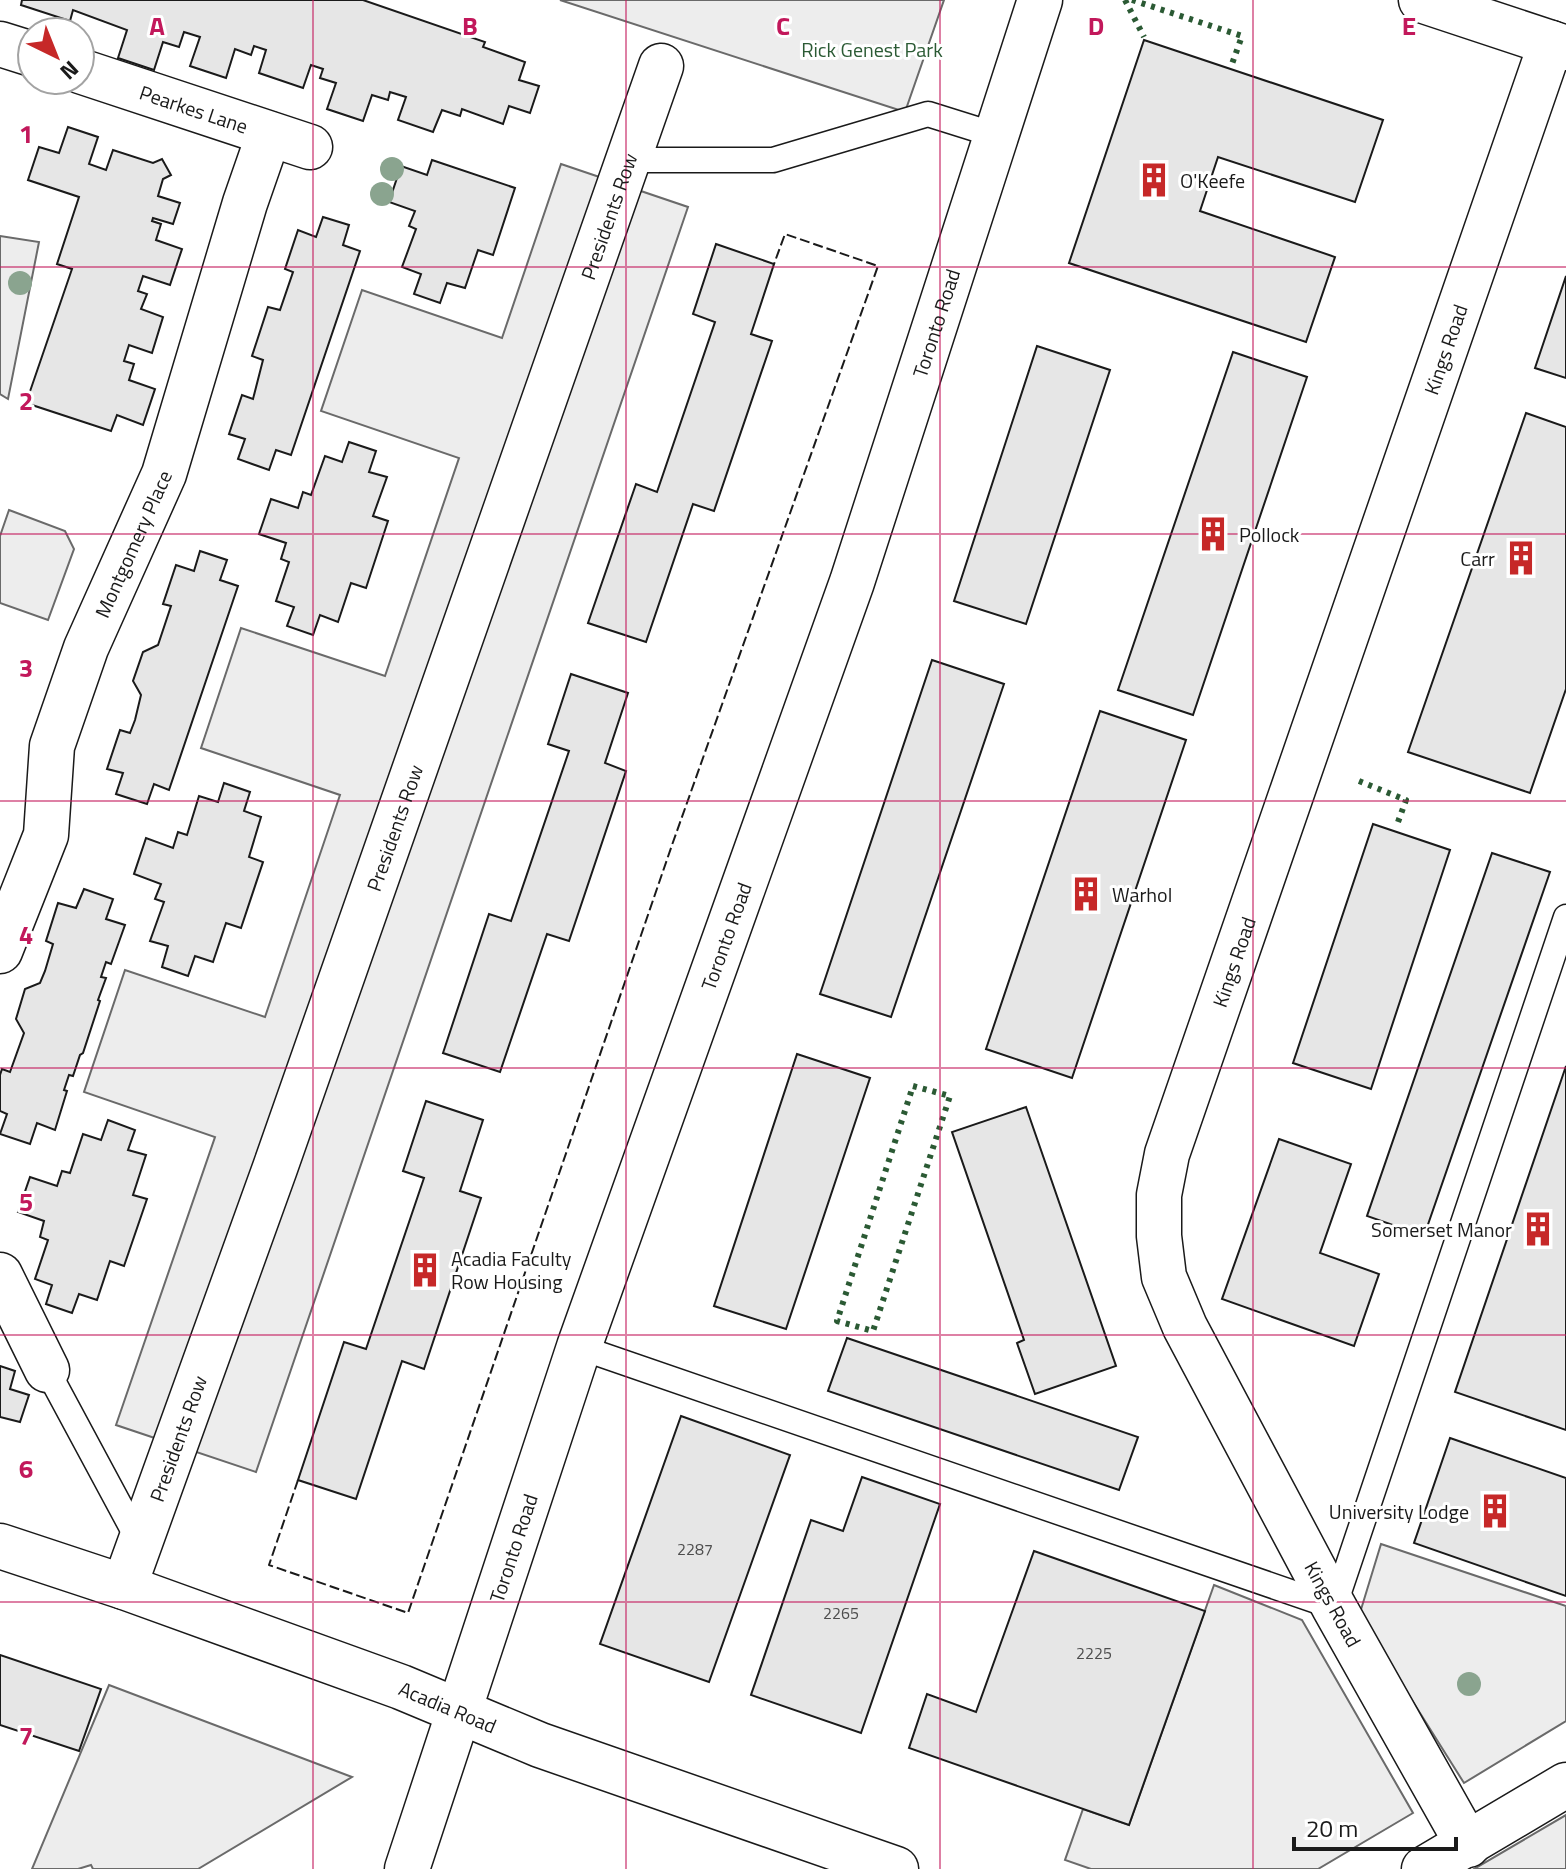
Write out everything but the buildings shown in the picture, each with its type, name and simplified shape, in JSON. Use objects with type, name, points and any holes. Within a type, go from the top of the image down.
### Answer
[{"type":"street","name":"Toronto Road","points":[[407,1869],[579,1347],[852,582],[1040,0]]},
{"type":"street","points":[[1421,0],[1558,46]]},
{"type":"street","name":"Kings Road","points":[[1468,1845],[1334,1607],[1185,1327],[1164,1277],[1159,1236],[1159,1195],[1167,1154],[1558,46]]},
{"type":"street","name":"Presidents Row","points":[[124,1587],[284,1142],[661,66]]},
{"type":"street","name":"Pearkes Lane","points":[[96,76],[310,147]]},
{"type":"street","name":"Montgomery Place","points":[[0,951],[46,835],[52,746],[86,648],[164,474],[245,203],[269,134]]},
{"type":"street","points":[[0,1275],[47,1370]]},
{"type":"street","name":"Acadia Road","points":[[0,1546],[124,1587],[401,1687],[540,1745],[896,1869]]},
{"type":"street","points":[[1424,1869],[1566,1785]]},
{"type":"lane","points":[[628,160],[773,160],[928,114],[995,135]]},
{"type":"lane","points":[[579,1347],[1334,1607],[1566,917]]},
{"type":"lane","points":[[47,1370],[140,1543]]},
{"type":"shaded area","name":"Rick Genest Park","points":[[560,0],[944,0],[905,112]]},
{"type":"shaded area","points":[[561,164],[688,207],[256,1472],[116,1425],[215,1137],[84,1092],[125,970],[265,1017],[340,795],[201,748],[241,628],[385,676],[459,458],[321,411],[362,290],[502,338]]},
{"type":"shaded area","points":[[0,236],[39,242],[8,399],[0,394]]},
{"type":"shaded area","points":[[9,510],[65,531],[74,549],[48,620],[0,603],[0,536]]},
{"type":"shaded area","points":[[1381,1544],[1566,1606],[1566,1721],[1464,1783],[1359,1616]]},
{"type":"shaded area","points":[[1214,1585],[1302,1620],[1413,1813],[1318,1869],[1091,1869],[1065,1860],[1083,1809],[1129,1825]]},
{"type":"shaded area","points":[[109,1685],[352,1777],[198,1869],[93,1869],[91,1865],[78,1869],[32,1869]]},
{"type":"shaded area","points":[[1566,1815],[1566,1869],[1474,1869]]},
{"type":"hedge","points":[[1125,0],[1144,37]]},
{"type":"hedge","points":[[1132,0],[1242,36],[1232,64]]},
{"type":"hedge","points":[[1359,781],[1406,800],[1398,822]]},
{"type":"hedge","points":[[913,1086],[950,1096],[873,1331],[837,1321],[913,1086]]},
{"type":"fence","points":[[298,1480],[269,1565],[408,1613],[672,845],[878,266],[785,234],[774,264]]},
{"type":"place","name":"O'Keefe","points":[[1154,180]]},
{"type":"place","name":"Pollock","points":[[1213,534]]},
{"type":"place","name":"Carr","points":[[1521,558]]},
{"type":"place","name":"Warhol","points":[[1086,894]]},
{"type":"place","name":"Somerset Manor","points":[[1538,1229]]},
{"type":"place","name":"Acadia Faculty Row Housing","points":[[425,1270]]},
{"type":"place","name":"University Lodge","points":[[1495,1511]]}]
